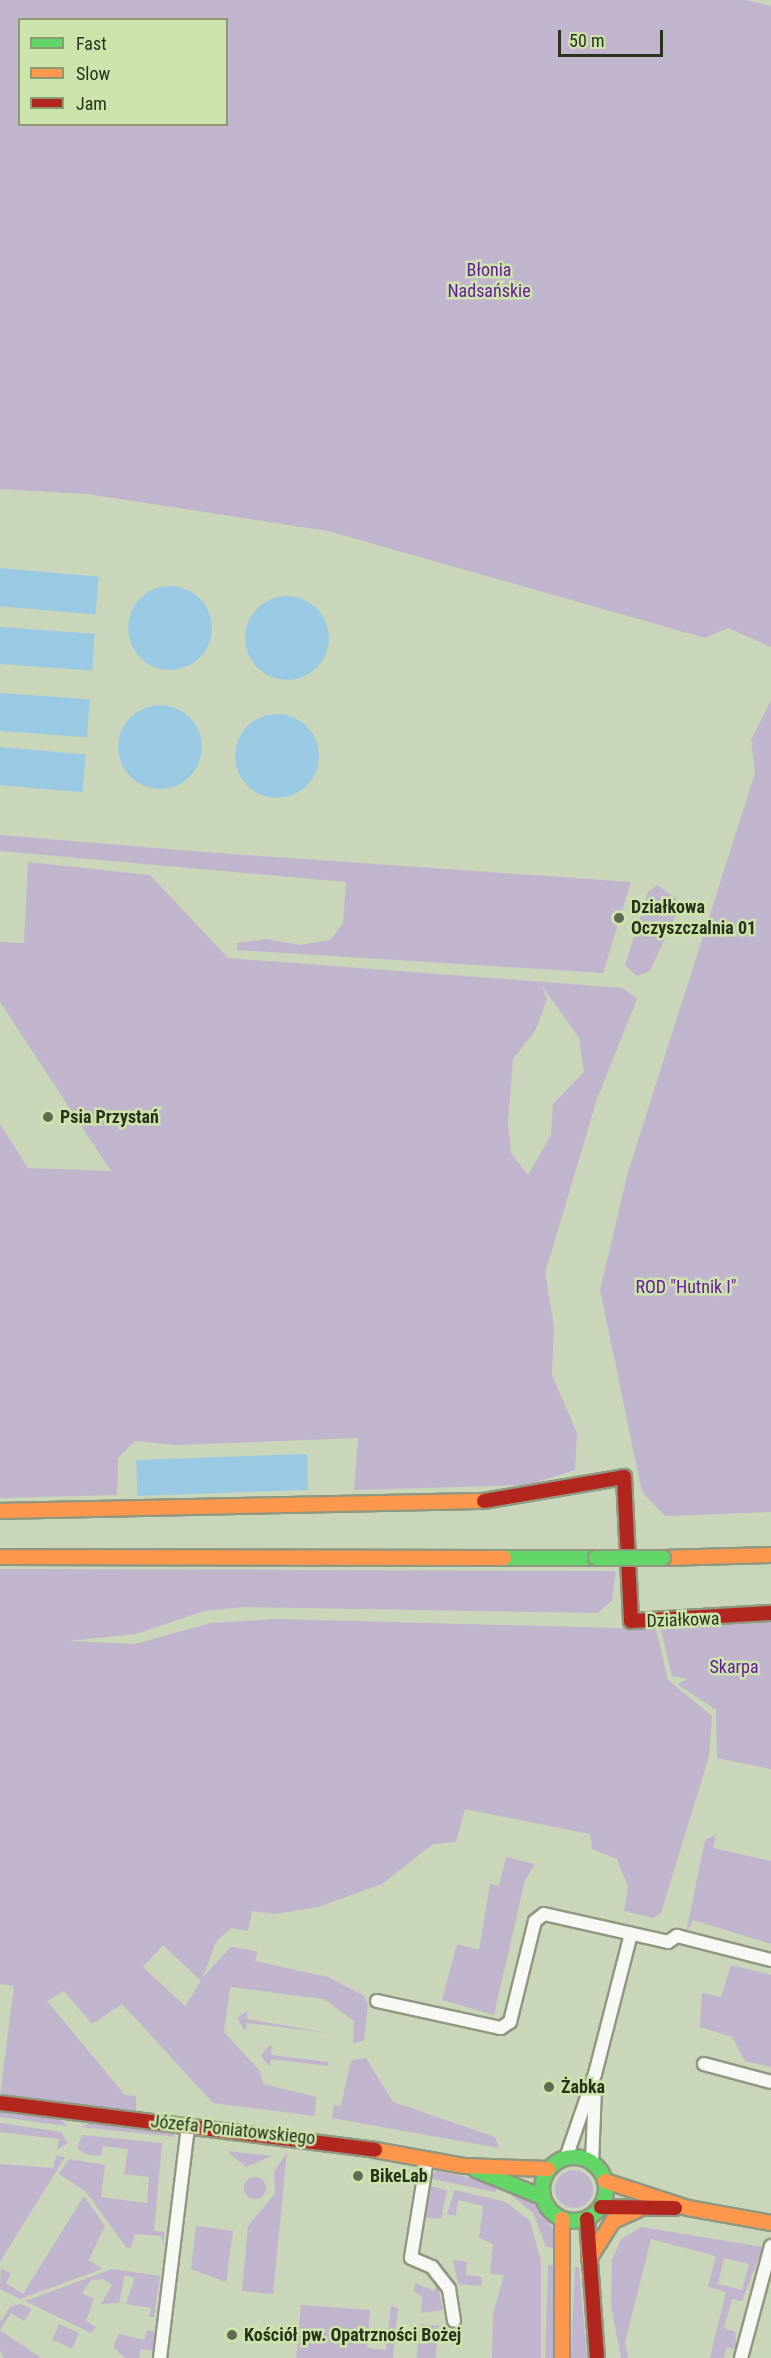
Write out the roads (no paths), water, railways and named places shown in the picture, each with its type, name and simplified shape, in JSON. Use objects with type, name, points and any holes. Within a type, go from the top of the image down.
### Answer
[{"type":"street","name":"Działkowa","points":[[0,1511],[495,1501],[624,1478],[631,1621],[771,1613]]},
{"type":"street","points":[[0,1557],[663,1558],[771,1554]]},
{"type":"street","points":[[377,2001],[501,2028],[510,2022],[535,1921],[544,1914],[668,1942],[677,1936],[771,1960]]},
{"type":"street","points":[[562,2358],[562,2219],[542,2197],[548,2169],[566,2158],[595,2074],[631,1934]]},
{"type":"street","points":[[704,2064],[771,2082]]},
{"type":"street","points":[[595,2074],[592,2163],[605,2181],[688,2208],[771,2223]]},
{"type":"street","name":"Józefa Poniatowskiego","points":[[0,2103],[188,2125],[464,2166],[548,2169]]},
{"type":"street","points":[[160,2358],[188,2125]]},
{"type":"street","points":[[566,2158],[592,2163]]},
{"type":"street","points":[[427,2159],[411,2258],[432,2267],[450,2289],[454,2321]]},
{"type":"street","name":"Józefa Poniatowskiego","points":[[464,2166],[542,2197]]},
{"type":"street","points":[[562,2219],[587,2219],[601,2207],[605,2181]]},
{"type":"street","points":[[601,2207],[688,2208]]},
{"type":"street","points":[[589,2260],[613,2221],[644,2208]]},
{"type":"street","points":[[587,2219],[597,2358]]},
{"type":"street","points":[[741,2358],[771,2246]]},
{"type":"water","points":[[0,568],[99,577],[95,614],[0,606]]},
{"type":"water","points":[[170,586],[186,589],[200,598],[209,612],[212,628],[209,644],[200,658],[186,667],[170,670],[154,667],[140,658],[131,644],[128,628],[131,612],[140,598],[154,589]]},
{"type":"water","points":[[287,596],[303,599],[317,608],[326,622],[329,638],[326,654],[317,668],[303,677],[287,680],[271,677],[257,668],[248,654],[245,638],[248,622],[257,608],[271,599]]},
{"type":"water","points":[[0,627],[95,634],[92,671],[0,664]]},
{"type":"water","points":[[0,693],[90,699],[87,737],[0,731]]},
{"type":"water","points":[[160,705],[176,708],[190,717],[199,731],[202,747],[199,763],[190,777],[176,786],[160,789],[144,786],[130,777],[121,763],[118,747],[121,731],[130,717],[144,708]]},
{"type":"water","points":[[277,714],[293,717],[307,726],[316,740],[319,756],[316,772],[307,786],[293,795],[277,798],[261,795],[247,786],[238,772],[235,756],[238,740],[247,726],[261,717]]},
{"type":"water","points":[[0,747],[86,754],[82,792],[0,785]]},
{"type":"water","points":[[307,1454],[308,1490],[137,1496],[136,1460]]},
{"type":"place","name":"Działkowa Oczyszczalnia 01","points":[[619,918]]},
{"type":"place","name":"Psia Przystań","points":[[48,1117]]},
{"type":"place","name":"Żabka","points":[[549,2087]]},
{"type":"place","name":"BikeLab","points":[[358,2176]]},
{"type":"place","name":"Kościół pw. Opatrzności Bożej","points":[[232,2335]]},
{"type":"park label","name":"Błonia Nadsańskie","points":[[489,281]]},
{"type":"park label","name":"ROD \"Hutnik I\"","points":[[686,1287]]},
{"type":"park label","name":"Skarpa","points":[[734,1667]]}]
